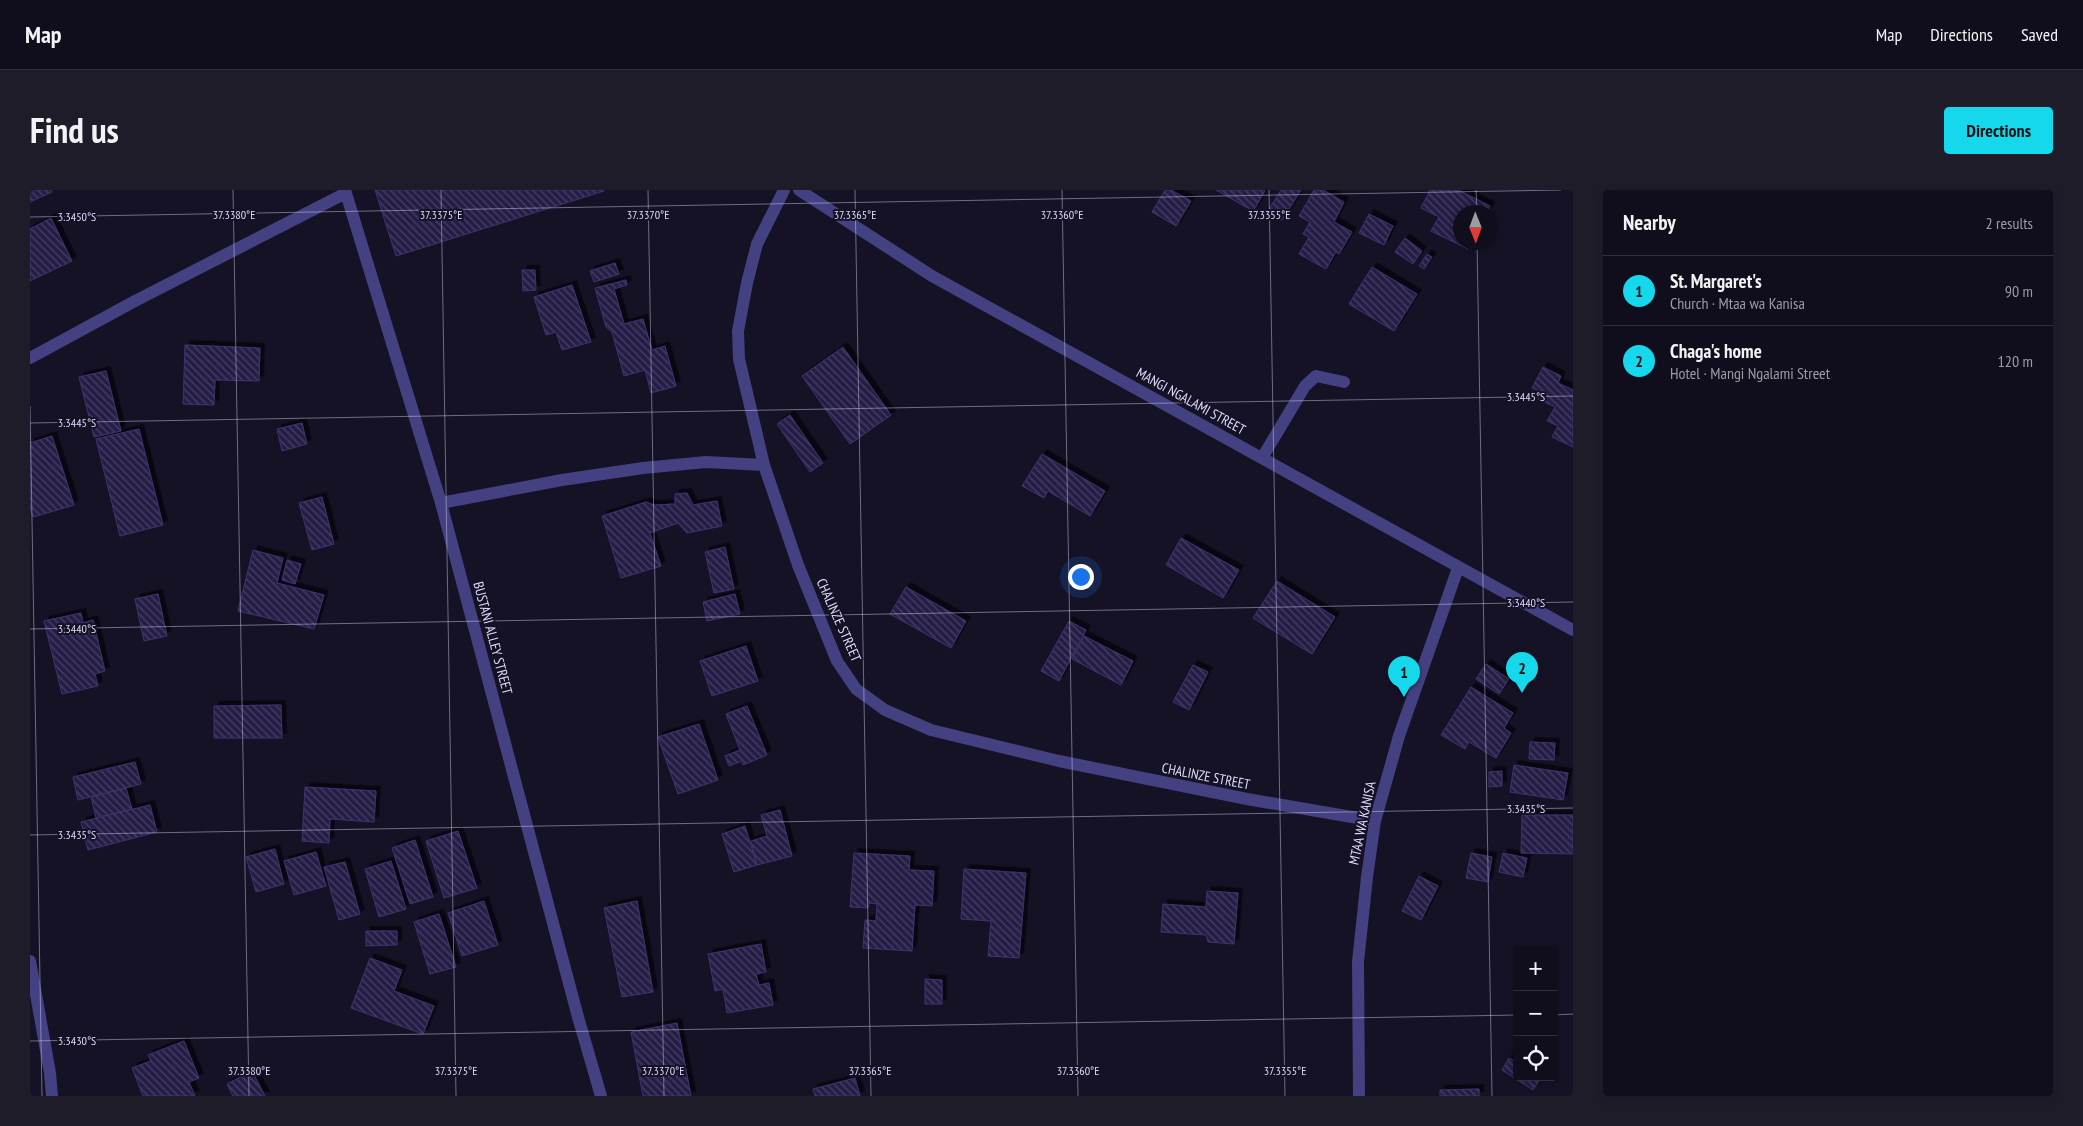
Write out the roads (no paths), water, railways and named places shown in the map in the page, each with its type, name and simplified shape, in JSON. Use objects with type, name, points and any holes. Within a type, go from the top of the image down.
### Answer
[{"type":"street","name":"CHALINZE STREET","points":[[784,190],[757,244],[738,331],[739,358],[764,465],[798,565],[837,661],[856,689],[886,710],[931,730],[1059,762],[1247,799],[1375,821]]},
{"type":"street","name":"MANGI NGALAMI STREET","points":[[799,190],[932,276],[1573,630]]},
{"type":"street","points":[[30,358],[346,192]]},
{"type":"street","name":"BUSTANI ALLEY STREET","points":[[346,192],[442,503],[578,1017],[601,1096]]},
{"type":"street","points":[[1262,458],[1305,386],[1316,376],[1344,382]]},
{"type":"street","points":[[442,503],[562,480],[643,468],[706,462],[764,465]]},
{"type":"street","name":"MTAA WA KANISA","points":[[1359,1096],[1358,962],[1366,877],[1375,821],[1399,736],[1458,568]]},
{"type":"street","points":[[30,961],[50,1074],[52,1096]]},
{"type":"place","name":"Chaga's home","points":[[1522,693]]},
{"type":"place","name":"St. Margaret's","points":[[1404,697]]}]
